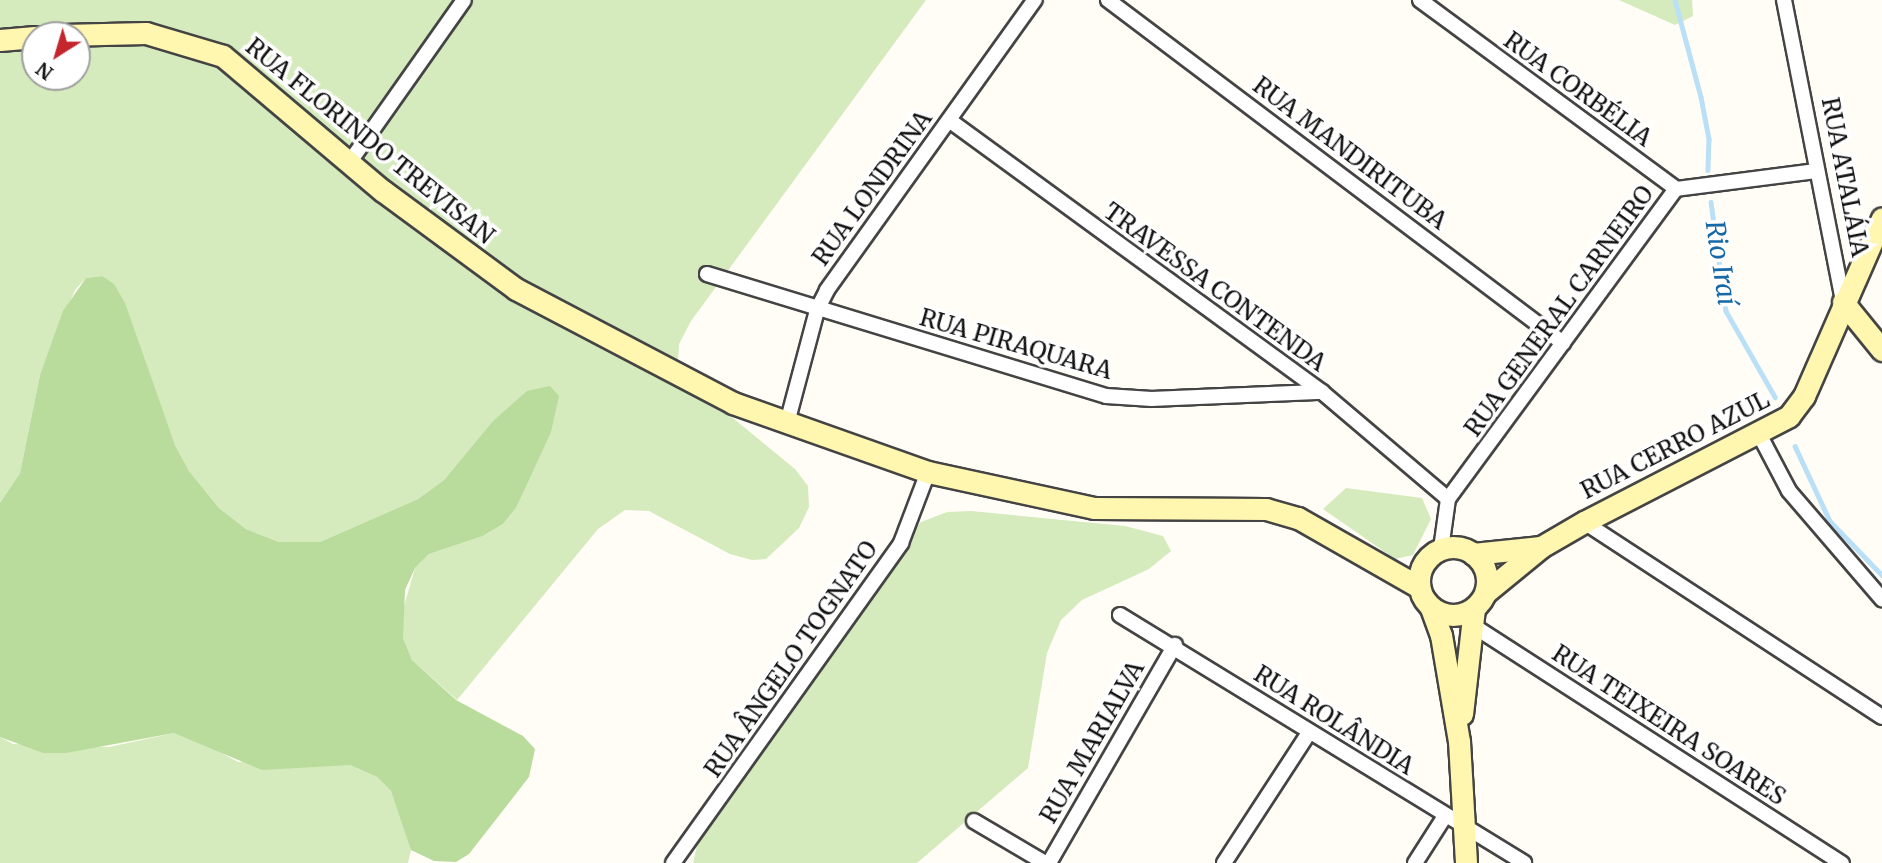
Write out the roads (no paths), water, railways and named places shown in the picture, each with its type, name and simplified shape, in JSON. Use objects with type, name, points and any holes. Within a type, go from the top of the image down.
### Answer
[{"type":"street","points":[[349,163],[464,0]]},
{"type":"street","name":"RUA LONDRINA","points":[[787,423],[817,310],[1035,0]]},
{"type":"street","name":"RUA MANDIRITUBA","points":[[1108,0],[1563,343]]},
{"type":"street","name":"RUA CORBÉLIA","points":[[1420,0],[1676,189]]},
{"type":"street","name":"RUA ATALÁIA","points":[[1784,0],[1843,302],[1882,350]]},
{"type":"street","name":"RUA FLORINDO TREVISAN","points":[[91,34],[146,33],[223,56],[349,163],[516,289],[733,403],[928,472],[1094,508],[1266,509],[1298,518],[1419,587]]},
{"type":"street","points":[[0,40],[21,38]]},
{"type":"street","name":"TRAVESSA CONTENDA","points":[[949,120],[1322,392],[1448,499]]},
{"type":"street","name":"RUA GENERAL CARNEIRO","points":[[1441,549],[1448,499],[1676,189],[1817,171]]},
{"type":"street","name":"RUA CERRO AZUL","points":[[1477,609],[1541,547],[1789,416],[1804,396],[1882,218]]},
{"type":"street","name":"RUA PIRAQUARA","points":[[707,274],[817,310],[1106,396],[1152,399],[1322,392]]},
{"type":"street","points":[[1759,434],[1789,491],[1882,598]]},
{"type":"street","name":"RUA ÂNGELO TOGNATO","points":[[673,863],[901,543],[928,472]]},
{"type":"street","points":[[1584,522],[1882,717]]},
{"type":"street","name":"RUA CERRO AZUL","points":[[1441,549],[1463,548],[1473,554],[1541,547]]},
{"type":"street","points":[[1441,549],[1425,560],[1419,587],[1430,608],[1447,663],[1459,741],[1466,863]]},
{"type":"street","points":[[1459,741],[1469,660],[1485,571],[1473,554]]},
{"type":"street","points":[[1430,608],[1452,616],[1477,609]]},
{"type":"street","name":"RUA TEIXEIRA SOARES","points":[[1477,609],[1842,863]]},
{"type":"street","name":"RUA ROLÂNDIA","points":[[1120,615],[1175,645],[1308,734],[1524,863]]},
{"type":"street","name":"RUA MARIALVA","points":[[1047,863],[1175,645]]},
{"type":"street","points":[[1447,663],[1469,660]]},
{"type":"street","points":[[1224,863],[1308,734]]},
{"type":"street","points":[[1415,863],[1445,816]]},
{"type":"street","points":[[974,821],[1047,863]]},
{"type":"waterway","name":"Rio Iraí","points":[[1675,0],[1701,97],[1709,139],[1708,170]]},
{"type":"waterway","name":"Rio Iraí","points":[[1711,202],[1726,311],[1775,397]]},
{"type":"waterway","name":"Rio Iraí","points":[[1795,446],[1830,521],[1882,575]]}]
